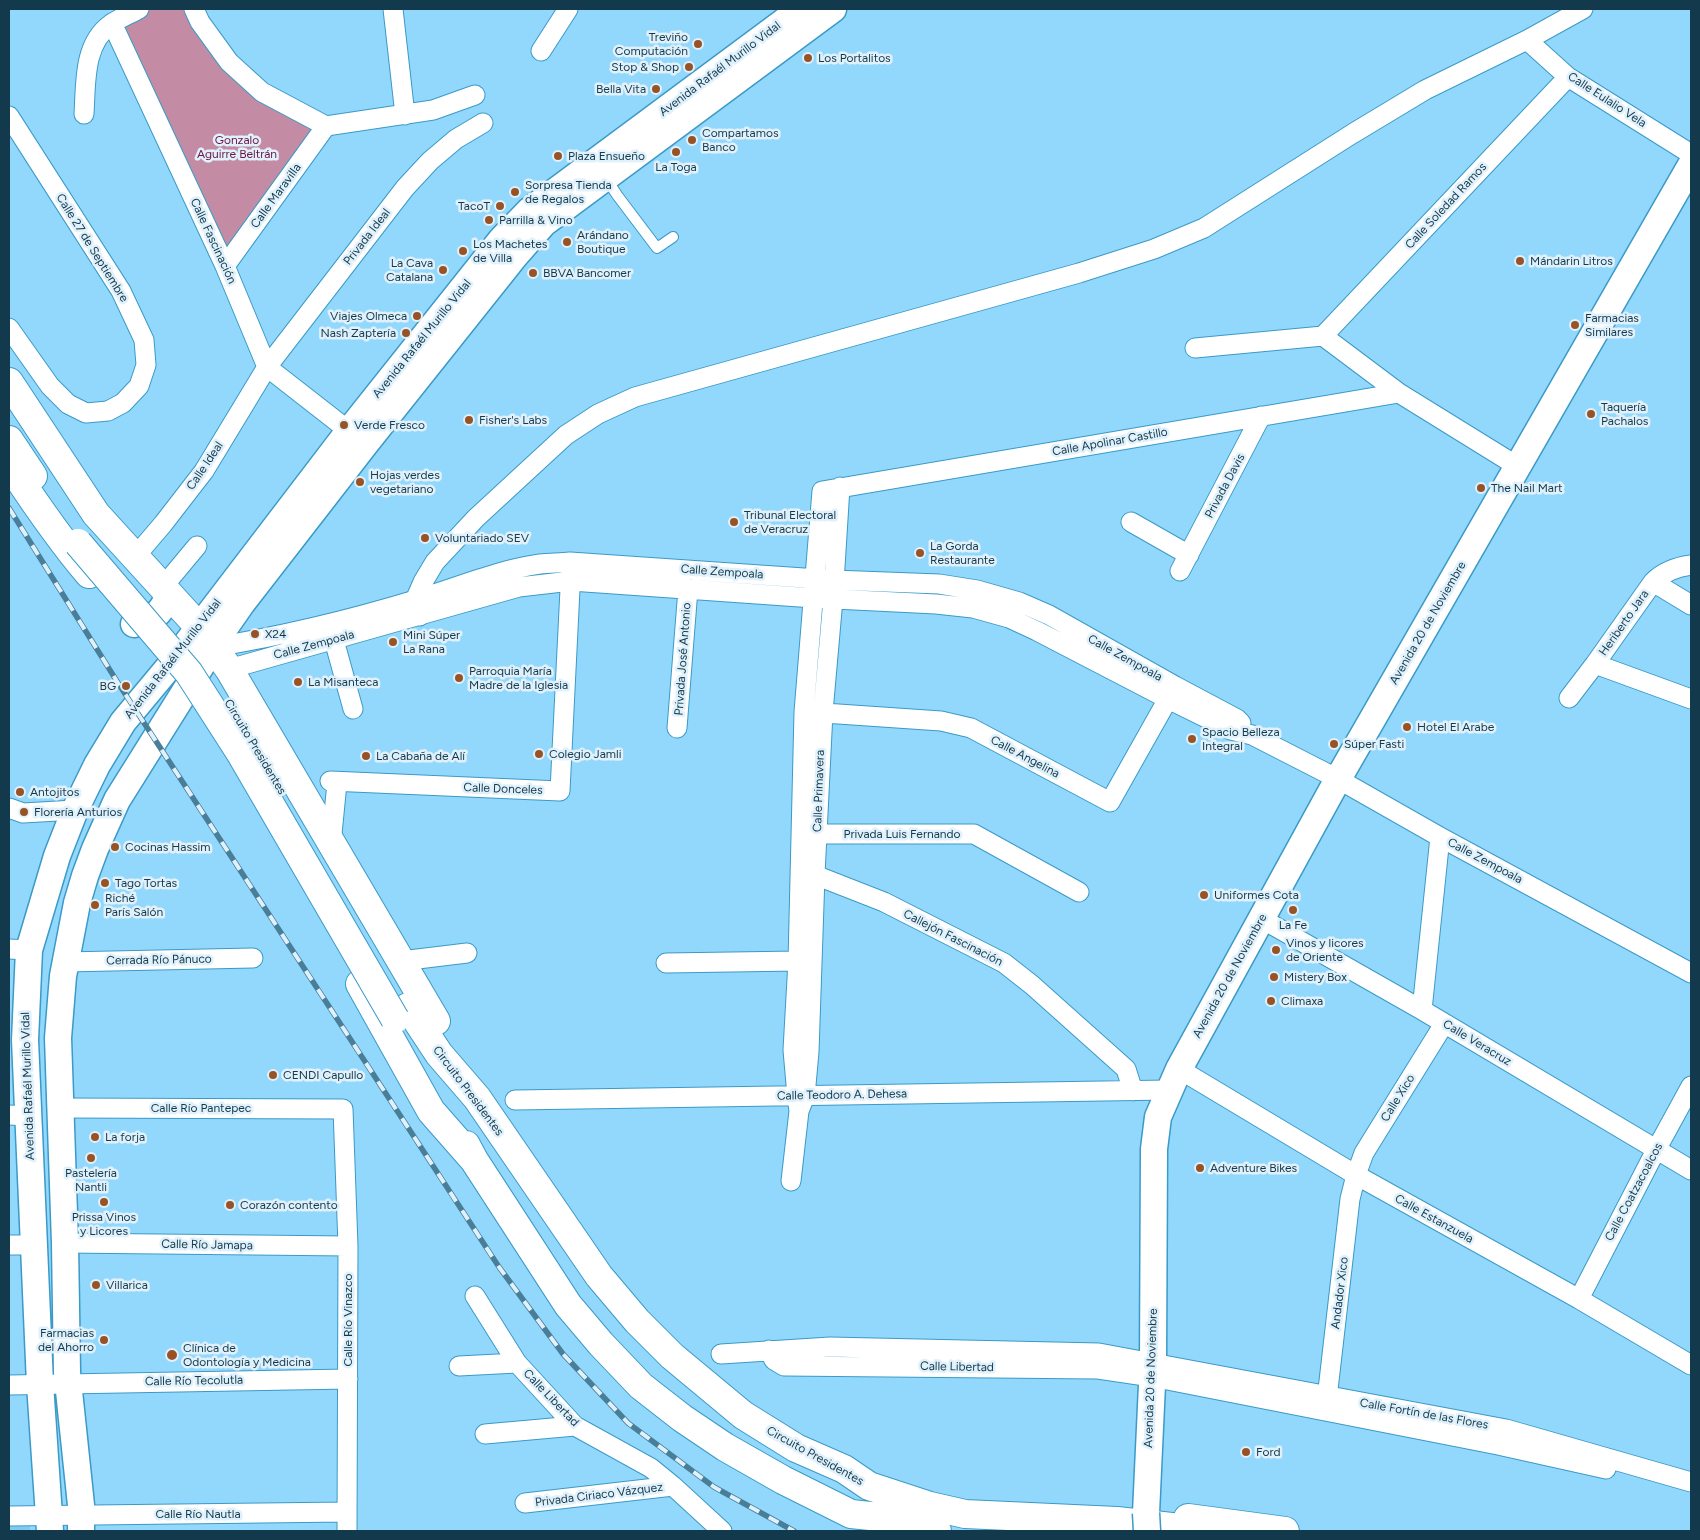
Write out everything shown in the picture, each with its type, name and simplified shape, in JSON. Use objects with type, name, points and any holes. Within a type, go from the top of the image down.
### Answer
[{"type":"main road","name":"Avenida Rafaél Murillo Vidal","points":[[214,648],[242,604],[270,552],[349,431],[501,240],[530,211],[801,9]]},
{"type":"main road","name":"Avenida Rafaél Murillo Vidal","points":[[270,552],[366,443],[515,256],[544,223],[827,11]]},
{"type":"main road","name":"Avenida 20 de Noviembre","points":[[1146,1518],[1153,1370],[1154,1149],[1158,1117],[1174,1080],[1338,779],[1691,165]]},
{"type":"main road","points":[[9,382],[96,514],[214,648],[451,1046],[477,1098]]},
{"type":"main road","name":"Circuito Presidentes","points":[[9,408],[85,537]]},
{"type":"main road","name":"Circuito Presidentes","points":[[9,440],[85,537],[202,693],[402,1013],[443,1101],[474,1160],[568,1305],[601,1344],[642,1386],[682,1418],[726,1447],[784,1480],[851,1514],[880,1517],[937,1531]]},
{"type":"main road","points":[[9,464],[68,550],[134,624],[187,691],[252,793],[431,1111],[474,1160]]},
{"type":"main road","points":[[134,624],[148,621],[162,610],[166,592]]},
{"type":"main road","name":"Calle Zempoala","points":[[168,668],[214,648]]},
{"type":"main road","name":"Calle Zempoala","points":[[187,691],[200,682],[214,648]]},
{"type":"main road","name":"Avenida Rafaél Murillo Vidal","points":[[50,1523],[40,1384],[21,1245],[18,1115],[25,1040],[19,950],[75,810],[97,765],[124,722],[168,668]]},
{"type":"main road","points":[[81,1523],[68,1383],[58,1038],[65,962],[77,903],[95,849],[118,800],[187,691]]},
{"type":"main road","points":[[252,793],[254,777],[259,771],[266,767],[282,766],[288,770]]},
{"type":"main road","name":"Circuito Presidentes","points":[[402,1013],[477,1098],[599,1276],[636,1322],[707,1387],[743,1415],[796,1448],[844,1469],[870,1486],[930,1506],[965,1514],[1117,1521],[1208,1531]]},
{"type":"main road","points":[[844,1469],[877,1474],[929,1491],[970,1498],[1092,1503],[1146,1518],[1176,1516],[1285,1531]]},
{"type":"main road","points":[[851,1514],[874,1531]]},
{"type":"street","points":[[84,114],[91,50],[100,34],[112,24],[139,9]]},
{"type":"street","points":[[194,9],[200,22],[228,62],[262,92],[326,126],[433,110],[475,95]]},
{"type":"street","points":[[393,9],[405,115]]},
{"type":"street","points":[[541,51],[568,9]]},
{"type":"street","points":[[417,608],[423,582],[435,562],[476,518],[566,435],[598,414],[635,397],[1079,273],[1154,249],[1204,228],[1425,90],[1527,40],[1583,9]]},
{"type":"street","name":"Calle Fascinación","points":[[112,24],[225,266],[268,367],[349,431]]},
{"type":"street","name":"Calle Eulalio Vela","points":[[1527,40],[1568,77],[1691,154]]},
{"type":"street","name":"Calle Soledad Ramos","points":[[1323,336],[1568,77]]},
{"type":"street","name":"Calle 27 de Septiembre","points":[[9,116],[121,291],[144,340],[146,365],[140,386],[123,403],[108,411],[86,413],[68,404],[50,386],[9,328]]},
{"type":"street","name":"Privada Ideal","points":[[268,367],[405,188],[430,161],[456,139],[483,123]]},
{"type":"street","name":"Calle Maravilla","points":[[225,266],[326,126]]},
{"type":"street","points":[[1195,348],[1323,336],[1399,393],[1518,466]]},
{"type":"street","name":"Calle Ideal","points":[[134,558],[204,471],[268,367]]},
{"type":"street","name":"Calle Apolinar Castillo","points":[[831,489],[1399,393]]},
{"type":"street","name":"Privada Davis","points":[[1131,522],[1184,563],[1261,416]]},
{"type":"street","name":"Calle Primavera","points":[[800,1101],[793,1050],[798,961],[809,834],[813,712],[824,598],[831,489]]},
{"type":"street","points":[[166,592],[197,546]]},
{"type":"street","name":"Calle Zempoala","points":[[214,648],[334,640],[516,569],[540,564],[570,562],[824,579],[939,584],[977,590],[1019,602],[1049,615],[1232,730],[1252,735],[1338,779],[1440,837],[1691,973]]},
{"type":"street","name":"Calle Donceles","points":[[331,844],[334,782],[560,792],[571,581],[570,562]]},
{"type":"street","points":[[1689,566],[1685,602],[1653,582],[1662,574],[1674,568],[1689,566]]},
{"type":"street","name":"Calle Zempoala","points":[[214,648],[256,641],[333,622],[417,608],[519,587],[571,581],[936,604],[973,608],[1009,618],[1171,693]]},
{"type":"street","name":"Heriberto Jara","points":[[1569,698],[1653,582]]},
{"type":"street","name":"Privada José Antonio","points":[[677,728],[688,589]]},
{"type":"street","points":[[334,640],[353,709]]},
{"type":"street","points":[[1595,664],[1691,699]]},
{"type":"street","name":"Calle Angelina","points":[[813,712],[941,721],[971,728],[1110,802],[1171,693]]},
{"type":"street","points":[[9,808],[23,813],[75,810]]},
{"type":"street","name":"Calle Primavera","points":[[800,1101],[810,1052],[815,875],[809,834]]},
{"type":"street","name":"Privada Luis Fernando","points":[[809,834],[974,834],[1078,892]]},
{"type":"street","points":[[1422,1010],[1440,837]]},
{"type":"street","name":"Callejón Fascinación","points":[[815,875],[884,902],[1004,963],[1032,985],[1126,1068],[1134,1091]]},
{"type":"street","name":"Calle Veracruz","points":[[1262,919],[1422,1010],[1691,1170]]},
{"type":"street","points":[[401,961],[467,954]]},
{"type":"street","name":"Cerrada Río Pánuco","points":[[65,962],[253,958]]},
{"type":"street","points":[[666,963],[798,961]]},
{"type":"street","name":"Calle Xico","points":[[1356,1175],[1364,1153],[1444,1024]]},
{"type":"street","name":"Calle Teodoro A. Dehesa","points":[[515,1100],[800,1101],[1134,1091],[1174,1080]]},
{"type":"street","name":"Calle Estanzuela","points":[[1174,1080],[1356,1175],[1579,1299],[1691,1365]]},
{"type":"street","name":"Calle Coatzacoalcos","points":[[1579,1299],[1691,1086]]},
{"type":"street","points":[[791,1181],[800,1101]]},
{"type":"street","name":"Calle Río Pantepec","points":[[60,1108],[343,1109]]},
{"type":"street","name":"Calle Río Vinazco","points":[[343,1109],[348,1246],[347,1531]]},
{"type":"street","name":"Andador Xico","points":[[1327,1404],[1350,1199],[1356,1175]]},
{"type":"street","name":"Calle Río Jamapa","points":[[65,1243],[348,1246]]},
{"type":"street","name":"Calle Libertad","points":[[475,1296],[517,1363],[575,1426],[651,1468],[722,1531]]},
{"type":"street","name":"Calle Libertad","points":[[722,1354],[830,1347],[1098,1361],[1153,1370]]},
{"type":"street","points":[[459,1366],[517,1363]]},
{"type":"street","name":"Calle Fortín de las Flores","points":[[1153,1370],[1327,1404],[1623,1473],[1691,1492]]},
{"type":"street","name":"Calle Río Tecolutla","points":[[9,1385],[348,1379]]},
{"type":"street","name":"Calle Fortín de las Flores","points":[[1327,1404],[1506,1429],[1691,1482]]},
{"type":"street","points":[[485,1434],[575,1426]]},
{"type":"street","name":"Privada Ciriaco Vázquez","points":[[525,1503],[673,1486]]},
{"type":"street","name":"Calle Río Nautla","points":[[9,1516],[50,1523],[81,1523],[346,1512]]},
{"type":"lane","points":[[606,177],[617,195],[657,248],[673,237]]},
{"type":"shaded area","points":[[30,1524],[30,1531],[9,1531],[9,1525]]},
{"type":"green space","name":"Gonzalo Aguirre Beltrán","points":[[139,9],[197,9],[229,62],[326,126],[225,266],[112,23]]},
{"type":"railway","points":[[9,508],[118,683],[499,1267],[563,1354],[628,1423],[714,1487],[794,1531]]},
{"type":"place","name":"Treviño Computación","points":[[698,44]]},
{"type":"place","name":"Los Portalitos","points":[[808,58]]},
{"type":"place","name":"Stop & Shop","points":[[689,67]]},
{"type":"place","name":"Bella Vita","points":[[656,89]]},
{"type":"place","name":"Compartamos Banco","points":[[692,140]]},
{"type":"place","name":"La Toga","points":[[676,152]]},
{"type":"place","name":"Plaza Ensueño","points":[[558,156]]},
{"type":"place","name":"Sorpresa Tienda de Regalos","points":[[515,192]]},
{"type":"place","name":"TacoT","points":[[500,206]]},
{"type":"place","name":"Parrilla & Vino","points":[[489,220]]},
{"type":"place","name":"Arándano Boutique","points":[[567,242]]},
{"type":"place","name":"Los Machetes de Villa","points":[[463,251]]},
{"type":"place","name":"Mándarin Litros","points":[[1520,261]]},
{"type":"place","name":"La Cava Catalana","points":[[443,270]]},
{"type":"place","name":"BBVA Bancomer","points":[[533,273]]},
{"type":"place","name":"Viajes Olmeca","points":[[417,316]]},
{"type":"place","name":"Farmacias Similares","points":[[1575,325]]},
{"type":"place","name":"Nash Zaptería","points":[[406,333]]},
{"type":"place","name":"Taquería Pachalos","points":[[1591,414]]},
{"type":"place","name":"Fisher's Labs","points":[[469,420]]},
{"type":"place","name":"Verde Fresco","points":[[344,425]]},
{"type":"place","name":"Hojas verdes vegetariano","points":[[360,482]]},
{"type":"place","name":"The Nail Mart","points":[[1481,488]]},
{"type":"place","name":"Tribunal Electoral de Veracruz","points":[[734,522]]},
{"type":"place","name":"Voluntariado SEV","points":[[425,538]]},
{"type":"place","name":"La Gorda Restaurante","points":[[920,553]]},
{"type":"place","name":"X24","points":[[255,634]]},
{"type":"place","name":"Mini Súper La Rana","points":[[393,642]]},
{"type":"place","name":"Parroquia María Madre de la Iglesia","points":[[459,678]]},
{"type":"place","name":"La Misanteca","points":[[298,682]]},
{"type":"place","name":"BG","points":[[126,686]]},
{"type":"place","name":"Hotel El Arabe","points":[[1407,727]]},
{"type":"place","name":"Spacio Belleza Integral","points":[[1192,739]]},
{"type":"place","name":"Súper Fasti","points":[[1334,744]]},
{"type":"place","name":"Colegio Jamli","points":[[539,754]]},
{"type":"place","name":"La Cabaña de Alí","points":[[366,756]]},
{"type":"place","name":"Antojitos","points":[[20,792]]},
{"type":"place","name":"Florería Anturios","points":[[24,812]]},
{"type":"place","name":"Cocinas Hassim","points":[[115,847]]},
{"type":"place","name":"Tago Tortas","points":[[105,883]]},
{"type":"place","name":"Uniformes Cota","points":[[1204,895]]},
{"type":"place","name":"Riché París Salón","points":[[95,905]]},
{"type":"place","name":"La Fe","points":[[1293,910]]},
{"type":"place","name":"Vinos y licores de Oriente","points":[[1276,950]]},
{"type":"place","name":"Mistery Box","points":[[1274,977]]},
{"type":"place","name":"Climaxa","points":[[1271,1001]]},
{"type":"place","name":"CENDI Capullo","points":[[273,1075]]},
{"type":"place","name":"La forja","points":[[95,1137]]},
{"type":"place","name":"Pastelería Nantli","points":[[91,1158]]},
{"type":"place","name":"Adventure Bikes","points":[[1200,1168]]},
{"type":"place","name":"Prissa Vinos y Licores","points":[[104,1202]]},
{"type":"place","name":"Corazón contento","points":[[230,1205]]},
{"type":"place","name":"Villarica","points":[[96,1285]]},
{"type":"place","name":"Farmacias del Ahorro","points":[[104,1340]]},
{"type":"place","name":"Clínica de Odontología y Medicina","points":[[172,1355]]},
{"type":"place","name":"Ford","points":[[1246,1452]]}]
